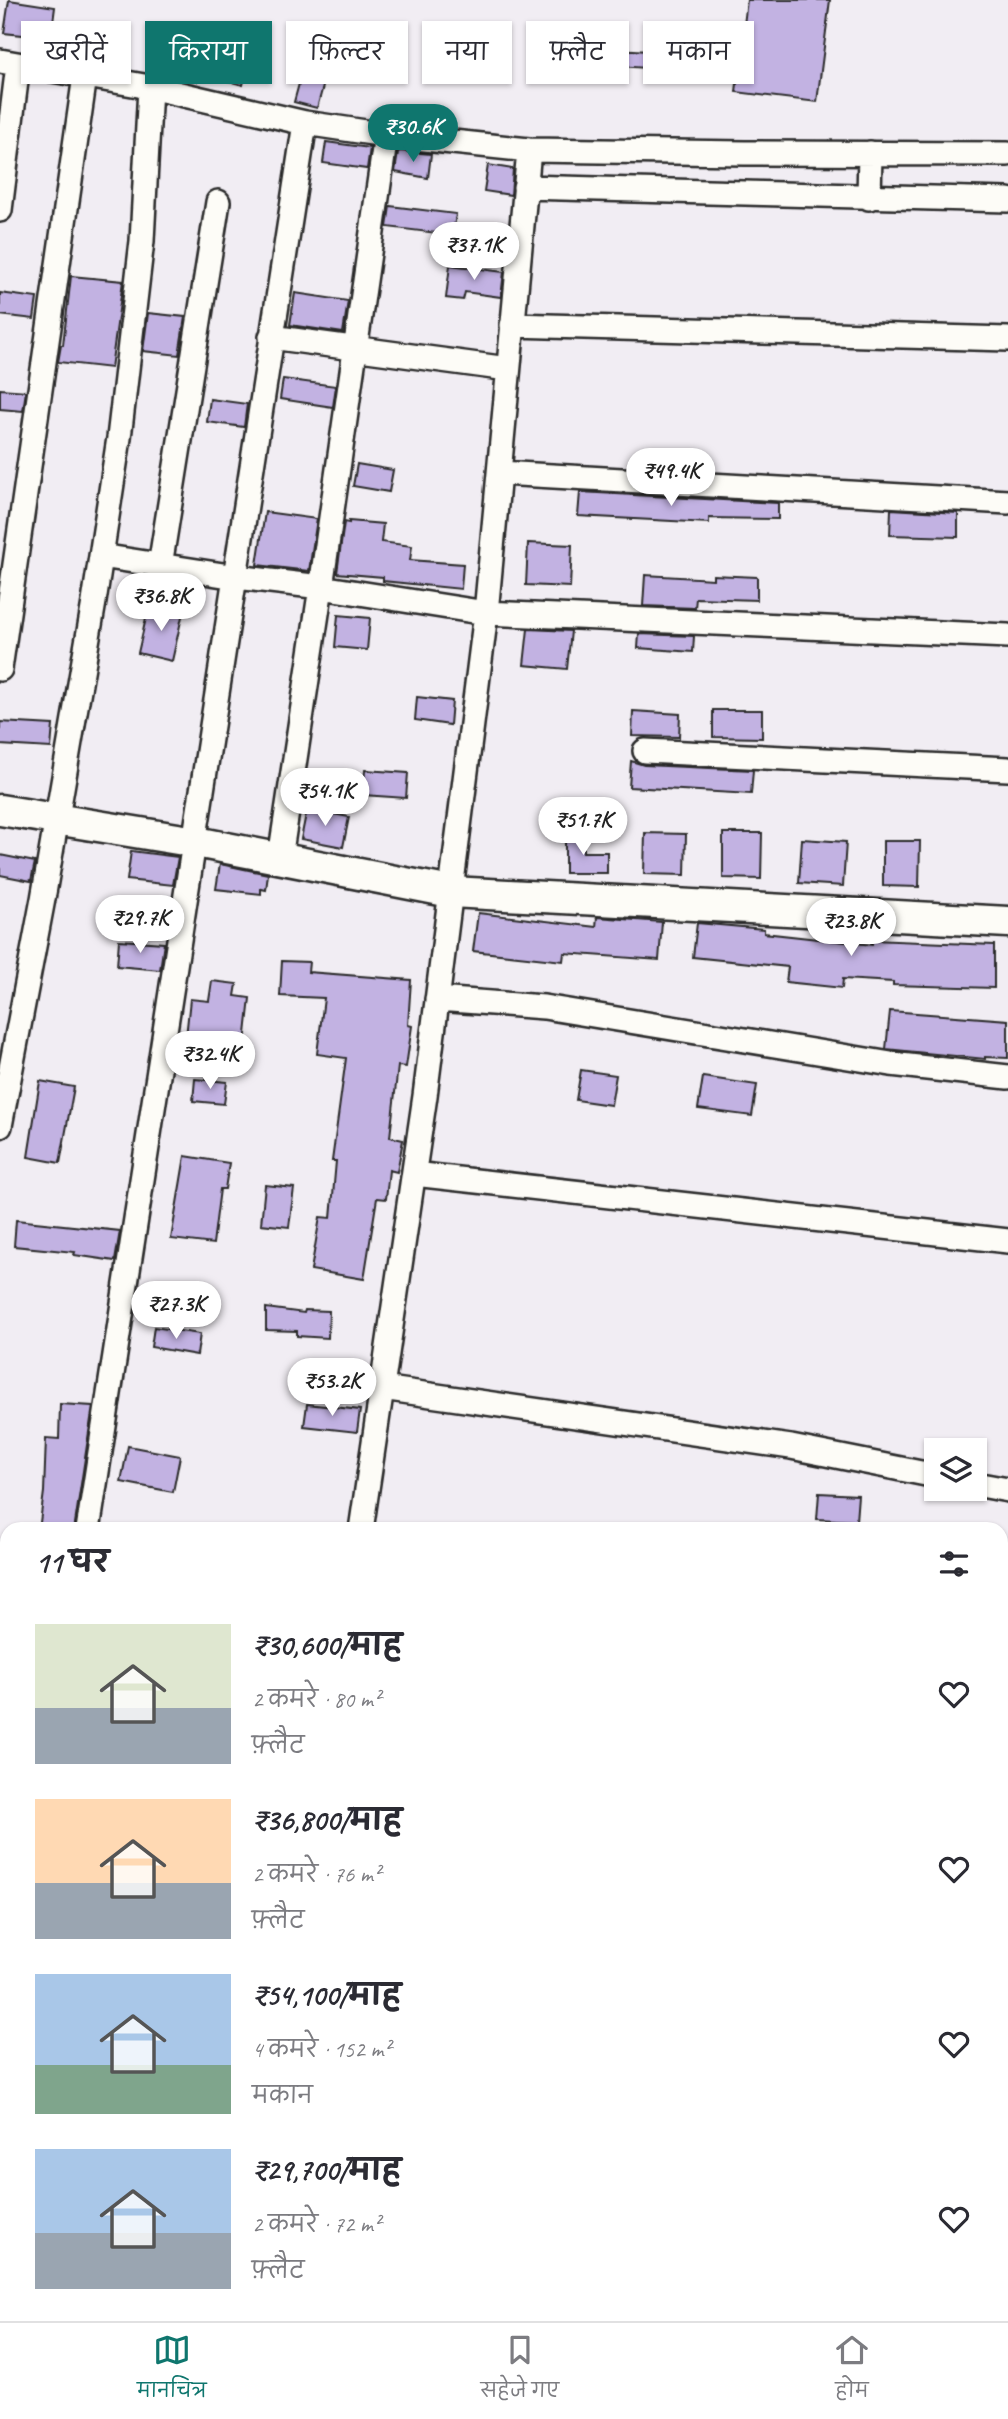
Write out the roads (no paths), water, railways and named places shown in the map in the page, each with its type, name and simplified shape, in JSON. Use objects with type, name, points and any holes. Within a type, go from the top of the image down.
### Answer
[{"type":"street","points":[[0,210],[9,63]]},
{"type":"street","points":[[0,669],[84,84]]},
{"type":"street","points":[[128,84],[305,123],[386,135],[529,150],[1008,154]]},
{"type":"street","points":[[0,1126],[56,820],[101,556],[118,438],[142,241],[149,88]]},
{"type":"street","points":[[89,1522],[305,123]]},
{"type":"street","points":[[280,858],[386,135]]},
{"type":"street","points":[[362,1522],[414,1174],[486,613],[529,150]]},
{"type":"street","points":[[869,198],[870,153]]},
{"type":"street","points":[[525,187],[1008,200]]},
{"type":"street","points":[[160,566],[218,202]]},
{"type":"street","points":[[512,324],[1008,339]]},
{"type":"street","points":[[271,337],[508,369]]},
{"type":"street","points":[[499,472],[1008,502]]},
{"type":"street","points":[[101,556],[486,613],[1008,636]]},
{"type":"street","points":[[645,751],[1008,769]]},
{"type":"street","points":[[0,810],[196,842],[451,892],[1008,922]]},
{"type":"street","points":[[437,999],[544,1007],[891,1064],[1008,1077]]},
{"type":"street","points":[[414,1174],[1008,1241]]},
{"type":"street","points":[[382,1388],[791,1447],[924,1474]]},
{"type":"street","points":[[987,1486],[1008,1490]]}]
